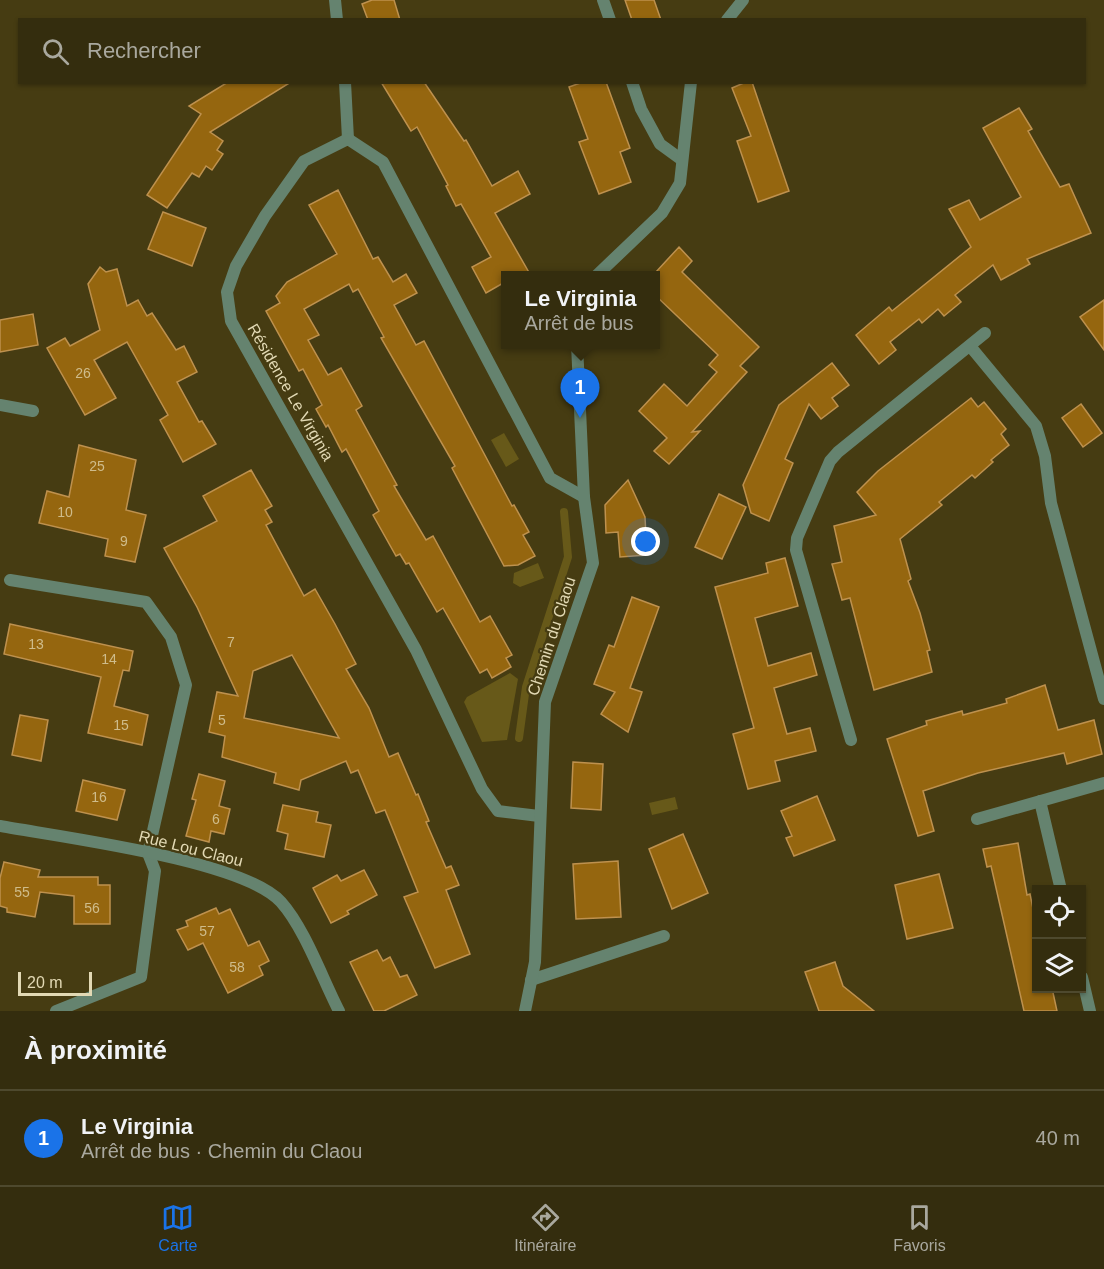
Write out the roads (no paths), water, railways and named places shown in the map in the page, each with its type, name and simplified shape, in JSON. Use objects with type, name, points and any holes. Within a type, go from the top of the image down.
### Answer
[{"type":"street","points":[[335,0],[337,18]]},
{"type":"street","points":[[603,0],[609,18]]},
{"type":"street","points":[[729,18],[743,0]]},
{"type":"street","points":[[345,84],[348,139],[383,162],[550,478],[584,497]]},
{"type":"street","points":[[633,84],[641,109],[660,144],[682,160]]},
{"type":"street","points":[[601,271],[662,213],[680,183],[691,84]]},
{"type":"street","name":"Résidence Le Virginia","points":[[348,139],[304,161],[265,216],[236,266],[227,292],[231,321],[416,650],[482,789],[498,811],[539,816]]},
{"type":"street","points":[[851,740],[796,550],[797,538],[831,461],[838,452],[985,333]]},
{"type":"street","points":[[970,346],[1036,426],[1041,438],[1051,503],[1104,699]]},
{"type":"street","name":"Chemin du Claou","points":[[525,1011],[535,962],[545,702],[593,562],[584,497],[577,349]]},
{"type":"street","points":[[0,405],[33,411]]},
{"type":"street","points":[[10,580],[146,602],[171,637],[186,685],[148,853],[155,872],[141,977],[56,1011]]},
{"type":"street","points":[[977,819],[1104,783]]},
{"type":"street","points":[[1040,801],[1060,885]]},
{"type":"street","name":"Rue Lou Claou","points":[[0,826],[148,853],[247,879],[280,901],[296,924],[339,1011]]},
{"type":"street","points":[[531,980],[664,936]]},
{"type":"street","points":[[1086,993],[1090,1011]]},
{"type":"waterway","points":[[519,738],[526,687],[568,557],[564,512]]},
{"type":"place","name":"Le Virginia","points":[[580,418]]}]
